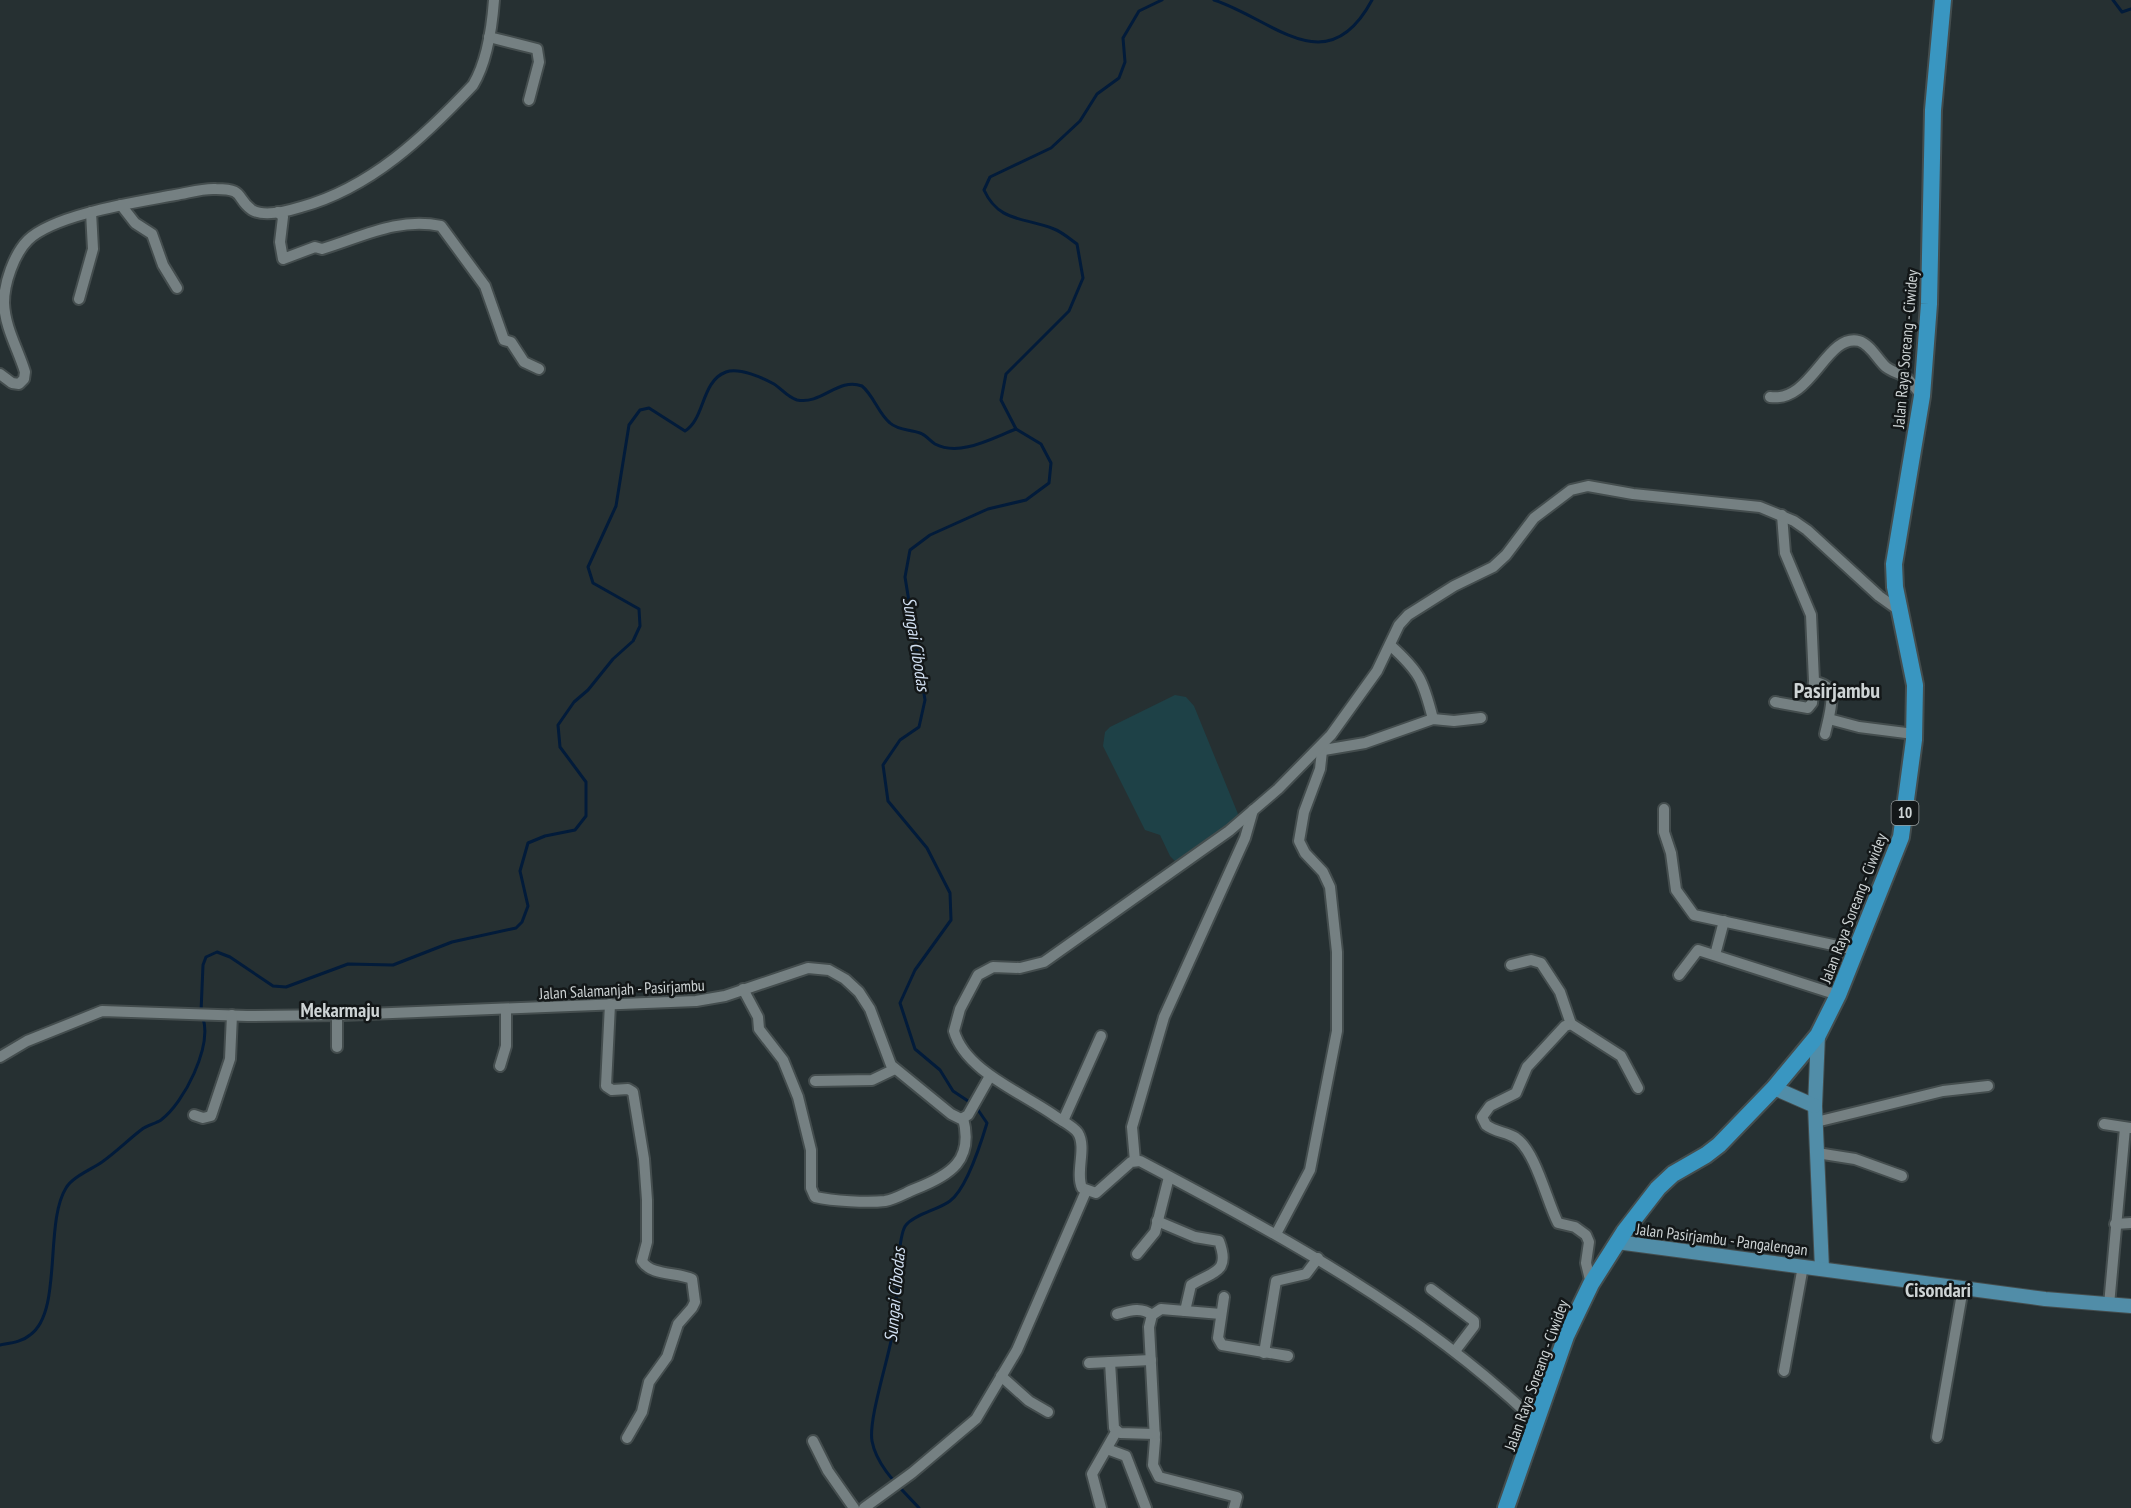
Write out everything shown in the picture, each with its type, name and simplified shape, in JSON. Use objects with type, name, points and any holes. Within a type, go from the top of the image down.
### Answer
[{"type":"highway","name":"Jalan Raya Soreang - Ciwidey","points":[[1506,1508],[1566,1336],[1591,1284],[1617,1242],[1658,1188],[1673,1174],[1707,1155],[1774,1088],[1818,1035],[1838,995],[1901,837],[1914,734],[1915,686],[1900,611],[1894,564],[1922,396],[1929,304],[1933,110],[1943,0]]},
{"type":"main road","name":"Jalan Pasirjambu - Pangalengan","points":[[1818,1035],[1815,1106],[1822,1269]]},
{"type":"main road","points":[[1774,1088],[1815,1106]]},
{"type":"main road","name":"Jalan Pasirjambu - Pangalengan","points":[[1617,1242],[1963,1288],[2131,1306]]},
{"type":"street","points":[[0,374],[12,383],[19,384],[24,379],[25,372],[7,324],[4,302],[8,277],[29,239],[64,220],[91,212],[214,189],[233,190],[242,195],[246,205],[255,212],[278,212],[301,207],[330,196],[391,163],[473,85],[478,77],[489,38],[494,0]]},
{"type":"street","points":[[489,38],[537,49],[539,62],[530,100]]},
{"type":"street","points":[[121,205],[135,223],[152,234],[163,266],[177,288]]},
{"type":"street","points":[[79,299],[93,249],[91,212]]},
{"type":"street","points":[[278,212],[283,217],[280,242],[283,259],[315,247],[322,249],[367,235],[392,225],[409,223],[441,226],[485,286],[504,340],[511,342],[524,362],[539,369]]},
{"type":"street","points":[[1770,398],[1780,399],[1787,396],[1816,374],[1837,346],[1846,341],[1859,341],[1867,345],[1889,370],[1906,378],[1922,396]]},
{"type":"street","points":[[1135,1161],[1102,1190],[1096,1193],[1086,1191],[1080,1183],[1079,1135],[1063,1121],[990,1076],[962,1048],[954,1031],[960,1009],[978,975],[993,967],[1020,968],[1044,962],[1229,831],[1320,751],[1377,671],[1399,625],[1408,615],[1426,601],[1493,567],[1506,555],[1534,518],[1549,504],[1579,487],[1760,507],[1782,515],[1808,530],[1879,596],[1900,611]]},
{"type":"street","points":[[1775,702],[1808,708],[1812,703],[1814,681],[1811,615],[1785,553],[1782,515]]},
{"type":"street","points":[[1390,645],[1418,672],[1433,719]]},
{"type":"street","points":[[1814,681],[1830,689],[1829,718],[1825,734]]},
{"type":"street","points":[[1320,751],[1365,743],[1433,719],[1454,721],[1481,718]]},
{"type":"street","points":[[1829,718],[1859,727],[1914,734]]},
{"type":"street","points":[[1276,1234],[1310,1170],[1336,1031],[1337,952],[1330,886],[1323,872],[1305,854],[1299,841],[1304,812],[1320,769],[1320,751]]},
{"type":"street","points":[[1664,809],[1664,832],[1680,897],[1694,915],[1856,950]]},
{"type":"street","points":[[1135,1161],[1132,1127],[1164,1017],[1241,848],[1252,810]]},
{"type":"street","points":[[1715,955],[1724,921]]},
{"type":"street","points":[[1679,975],[1695,952],[1715,955],[1838,995]]},
{"type":"street","points":[[1511,964],[1531,960],[1541,963],[1560,992],[1570,1024],[1621,1056],[1638,1088]]},
{"type":"street","name":"Jalan Salamanjah - Pasirjambu","points":[[0,1057],[27,1041],[102,1011],[337,1015],[506,1010],[704,1000],[808,968],[829,970],[845,979],[859,992],[870,1009],[886,1055],[895,1069],[951,1114],[966,1114]]},
{"type":"street","points":[[743,989],[758,1017],[759,1029],[783,1060],[798,1097],[811,1150],[811,1188],[815,1197],[884,1201],[942,1178],[958,1163],[965,1149],[966,1114],[990,1076]]},
{"type":"street","points":[[610,1004],[606,1086],[612,1090],[628,1089],[633,1092],[644,1159],[648,1230],[642,1261],[653,1271],[678,1273],[692,1279],[694,1283],[692,1308],[678,1324],[667,1357],[649,1382],[642,1412],[627,1438]]},
{"type":"street","points":[[500,1066],[506,1046],[506,1010]]},
{"type":"street","points":[[194,1115],[203,1118],[211,1116],[230,1059],[232,1015]]},
{"type":"street","points":[[337,1015],[338,1047]]},
{"type":"street","points":[[1570,1024],[1527,1067],[1516,1093],[1490,1106],[1483,1120],[1493,1130],[1516,1138],[1541,1180],[1558,1223],[1575,1227],[1586,1235],[1588,1242],[1586,1263],[1591,1284]]},
{"type":"street","points":[[1063,1121],[1101,1036]]},
{"type":"street","points":[[815,1082],[872,1080],[895,1069]]},
{"type":"street","points":[[1816,1122],[1943,1091],[1988,1086]]},
{"type":"street","points":[[2104,1124],[2128,1128],[2119,1175],[2109,1305]]},
{"type":"street","points":[[1817,1153],[1856,1159],[1902,1176]]},
{"type":"street","points":[[1135,1161],[1318,1258],[1455,1351],[1537,1423]]},
{"type":"street","points":[[2119,1175],[2131,1177]]},
{"type":"street","points":[[1137,1254],[1151,1238],[1169,1177]]},
{"type":"street","points":[[864,1508],[912,1473],[976,1419],[1017,1350],[1086,1191]]},
{"type":"street","points":[[1157,1221],[1195,1237],[1219,1241],[1224,1263],[1220,1269],[1191,1285],[1185,1311]]},
{"type":"street","points":[[2115,1224],[2131,1223]]},
{"type":"street","points":[[1264,1353],[1276,1281],[1306,1274],[1318,1258]]},
{"type":"street","points":[[1784,1371],[1803,1266]]},
{"type":"street","points":[[1431,1288],[1473,1321],[1474,1326],[1455,1351]]},
{"type":"street","points":[[1937,1437],[1963,1288]]},
{"type":"street","points":[[1224,1297],[1218,1338],[1222,1345],[1288,1356]]},
{"type":"street","points":[[1152,1315],[1161,1309],[1221,1314]]},
{"type":"street","points":[[1117,1314],[1133,1310],[1147,1311],[1152,1315]]},
{"type":"street","points":[[1141,1492],[1155,1472],[1151,1360],[1152,1315]]},
{"type":"street","points":[[1089,1362],[1151,1360]]},
{"type":"street","points":[[1101,1508],[1092,1474],[1116,1432],[1110,1362]]},
{"type":"street","points":[[1001,1376],[1029,1401],[1048,1412]]},
{"type":"street","points":[[1116,1432],[1155,1434]]},
{"type":"street","points":[[813,1441],[832,1477],[854,1508]]},
{"type":"street","points":[[1107,1449],[1126,1456],[1146,1508]]},
{"type":"street","points":[[1155,1472],[1166,1479],[1237,1497],[1234,1508]]},
{"type":"shaded area","points":[[1175,695],[1186,697],[1194,706],[1238,814],[1235,822],[1176,862],[1170,856],[1160,835],[1145,830],[1103,746],[1105,732],[1110,727]]},
{"type":"waterway","name":"Sungai Cibodas","points":[[971,1103],[953,1091],[940,1070],[915,1049],[900,1003],[915,970],[951,920],[950,893],[927,848],[888,801],[883,765],[900,740],[919,727],[925,700],[905,577],[910,550],[930,535],[988,509],[1026,500],[1049,483],[1051,463],[1041,444],[1016,429],[1001,400],[1006,374],[1069,311],[1083,278],[1077,244],[1054,229],[1005,214],[990,201],[984,190],[990,177],[1051,148],[1080,121],[1097,94],[1119,78],[1125,62],[1123,38],[1139,11],[1162,0]]},
{"type":"waterway","name":"Sungai Cibodas","points":[[1214,0],[1298,39],[1318,42],[1337,38],[1355,25],[1372,0]]},
{"type":"waterway","points":[[2113,0],[2122,12],[2131,9]]},
{"type":"waterway","points":[[201,1012],[203,965],[206,957],[217,952],[230,957],[273,986],[286,987],[348,964],[393,965],[452,942],[516,928],[522,922],[528,906],[520,871],[528,843],[545,836],[575,830],[586,816],[586,782],[560,747],[558,725],[574,702],[588,690],[613,659],[633,641],[640,626],[639,609],[593,583],[588,567],[616,506],[629,425],[640,410],[649,408],[685,431],[696,418],[712,383],[726,372],[737,371],[769,382],[797,400],[814,399],[845,385],[862,386],[890,423],[922,434],[935,444],[945,447],[976,445],[1016,429]]},
{"type":"waterway","points":[[0,1345],[23,1339],[40,1324],[50,1288],[59,1203],[66,1188],[73,1180],[102,1162],[141,1130],[161,1120],[179,1101],[200,1059],[205,1030],[203,1018]]},
{"type":"waterway","name":"Sungai Cibodas","points":[[919,1508],[891,1478],[879,1460],[872,1441],[873,1416],[895,1320],[899,1255],[903,1231],[910,1221],[950,1201],[962,1187],[987,1123],[976,1107]]},
{"type":"district","name":"Pasirjambu","points":[[1837,690]]},
{"type":"district","name":"Mekarmaju","points":[[340,1010]]},
{"type":"district","name":"Cisondari","points":[[1938,1290]]}]
